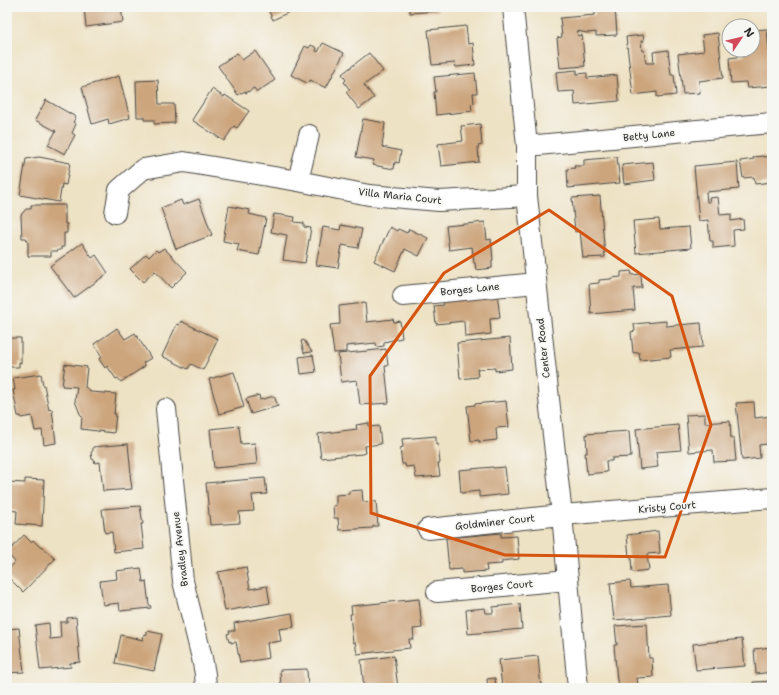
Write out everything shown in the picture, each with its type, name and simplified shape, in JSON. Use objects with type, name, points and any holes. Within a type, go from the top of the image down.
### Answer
[{"type":"street","name":"Center Road","points":[[513,7],[527,146],[527,196],[562,515],[578,688]]},
{"type":"street","name":"Betty Lane","points":[[527,146],[772,123]]},
{"type":"street","points":[[298,181],[309,135]]},
{"type":"street","name":"Villa Maria Court","points":[[115,213],[119,190],[143,169],[184,162],[298,181],[369,195],[439,201],[527,196]]},
{"type":"street","name":"Borges Lane","points":[[403,296],[536,283]]},
{"type":"street","name":"Bradley Avenue","points":[[166,408],[183,581],[202,658],[206,688]]},
{"type":"street","name":"Kristy Court","points":[[562,515],[772,498]]},
{"type":"street","name":"Goldminer Court","points":[[428,529],[562,515]]},
{"type":"street","name":"Borges Court","points":[[436,592],[568,580]]},
{"type":"highlighted area","points":[[549,210],[672,296],[711,425],[665,557],[505,555],[371,513],[370,376],[444,273]]},
{"type":"building","points":[[84,7],[121,7],[123,22],[86,27]]},
{"type":"building","points":[[267,7],[299,7],[273,20]]},
{"type":"building","points":[[410,7],[437,7],[438,11],[410,13]]},
{"type":"building","points":[[615,7],[617,35],[596,36],[596,32],[587,33],[577,31],[578,36],[582,35],[585,66],[560,68],[557,38],[562,37],[560,18],[595,15],[595,9]]},
{"type":"building","points":[[466,26],[468,44],[473,43],[475,65],[456,67],[455,63],[432,65],[428,30]]},
{"type":"building","points":[[761,29],[767,29],[772,86],[747,88],[746,82],[731,83],[729,58],[761,58]]},
{"type":"building","points":[[718,33],[723,78],[699,81],[700,93],[683,94],[678,54],[704,51],[702,35]]},
{"type":"building","points":[[643,35],[644,41],[641,41],[642,51],[644,50],[646,63],[654,63],[653,52],[668,50],[671,75],[674,75],[676,95],[657,97],[657,92],[633,95],[626,37]]},
{"type":"building","points":[[323,43],[344,53],[326,88],[310,80],[309,84],[291,75],[305,46],[309,48],[311,45],[317,48],[316,51],[318,52]]},
{"type":"building","points":[[255,51],[275,80],[257,92],[254,88],[246,93],[245,91],[238,95],[218,66],[237,53],[242,60]]},
{"type":"building","points":[[369,53],[383,71],[364,85],[374,98],[359,109],[346,92],[350,90],[344,82],[346,80],[342,74]]},
{"type":"building","points":[[7,66],[9,66],[10,82],[7,83]]},
{"type":"building","points":[[577,70],[577,74],[587,73],[587,78],[617,75],[619,101],[575,105],[574,91],[558,92],[556,72]]},
{"type":"building","points":[[475,73],[477,93],[473,93],[474,103],[471,104],[472,111],[436,115],[434,92],[436,92],[434,77]]},
{"type":"building","points":[[119,76],[130,118],[109,124],[108,119],[92,124],[82,87]]},
{"type":"building","points":[[158,80],[159,104],[174,104],[175,123],[154,124],[154,120],[144,120],[144,117],[137,117],[136,81]]},
{"type":"building","points":[[212,89],[224,97],[225,95],[249,111],[237,128],[234,126],[224,141],[192,120]]},
{"type":"building","points":[[46,100],[76,117],[73,122],[76,124],[72,133],[75,135],[65,154],[48,145],[56,131],[35,120]]},
{"type":"building","points":[[363,119],[385,123],[382,147],[401,151],[399,163],[395,162],[394,169],[373,165],[374,160],[356,157]]},
{"type":"building","points":[[480,124],[482,145],[478,146],[479,162],[441,166],[438,144],[463,141],[461,126]]},
{"type":"building","points":[[763,156],[772,156],[772,182],[755,184],[754,177],[743,178],[740,161]]},
{"type":"building","points":[[39,157],[70,163],[66,185],[62,184],[59,202],[20,195],[26,159]]},
{"type":"building","points":[[617,157],[620,183],[568,188],[567,169],[575,168],[574,166],[584,166],[584,160]]},
{"type":"building","points":[[653,162],[655,180],[624,184],[622,165]]},
{"type":"building","points":[[737,162],[739,189],[706,192],[707,202],[710,202],[709,198],[718,197],[720,215],[731,214],[731,221],[743,219],[744,229],[733,230],[734,246],[713,248],[713,241],[710,241],[708,220],[699,221],[694,166]]},
{"type":"building","points":[[600,196],[605,257],[583,258],[580,231],[575,232],[572,198]]},
{"type":"building","points":[[199,199],[212,235],[176,249],[161,208],[181,200],[183,205]]},
{"type":"building","points":[[31,205],[65,205],[65,224],[67,224],[67,233],[64,233],[64,247],[61,247],[61,250],[58,251],[51,251],[51,256],[28,256],[28,242],[26,238],[22,238],[21,215],[26,209],[31,209]]},
{"type":"building","points":[[229,206],[250,210],[249,214],[266,218],[259,255],[237,251],[239,244],[223,241]]},
{"type":"building","points":[[274,214],[295,217],[294,222],[304,223],[304,227],[311,228],[305,263],[283,260],[287,235],[271,232]]},
{"type":"building","points":[[659,219],[660,229],[689,227],[691,248],[636,253],[633,221]]},
{"type":"building","points":[[485,222],[487,240],[491,239],[493,260],[492,268],[476,270],[472,247],[449,250],[446,226]]},
{"type":"building","points":[[341,225],[362,229],[358,248],[342,245],[338,268],[316,265],[323,227],[340,230]]},
{"type":"building","points":[[390,227],[397,231],[398,229],[407,233],[409,229],[428,238],[419,256],[405,249],[395,271],[374,261]]},
{"type":"building","points":[[82,243],[92,258],[96,255],[108,273],[74,298],[50,266]]},
{"type":"building","points":[[164,248],[187,272],[171,288],[155,271],[143,282],[130,269],[146,254],[149,257],[156,250],[158,252]]},
{"type":"building","points":[[631,271],[632,275],[641,274],[642,288],[633,288],[635,310],[591,314],[589,284],[599,283],[599,280],[621,277],[621,272]]},
{"type":"building","points":[[497,292],[500,318],[490,319],[491,334],[465,337],[464,321],[436,324],[434,306],[444,305],[443,298]]},
{"type":"building","points":[[365,303],[367,322],[393,319],[394,322],[400,321],[402,338],[384,342],[384,346],[377,347],[376,343],[346,346],[346,352],[334,353],[330,325],[340,324],[339,306]]},
{"type":"building","points":[[181,321],[218,339],[203,370],[191,364],[188,369],[162,356],[177,324],[179,325]]},
{"type":"building","points":[[666,321],[666,326],[701,323],[703,347],[670,350],[671,357],[640,360],[639,352],[633,353],[631,332],[635,331],[634,324]]},
{"type":"building","points":[[117,328],[125,339],[135,333],[151,358],[143,363],[145,366],[121,382],[118,378],[116,379],[107,366],[105,368],[99,359],[102,357],[94,344]]},
{"type":"building","points":[[7,338],[21,338],[21,363],[19,362],[19,367],[7,367]]},
{"type":"building","points":[[510,338],[512,369],[495,371],[495,368],[477,369],[478,377],[460,379],[457,343]]},
{"type":"building","points":[[304,340],[312,352],[304,353],[301,341]]},
{"type":"building","points":[[386,349],[388,366],[385,366],[389,403],[360,405],[357,380],[341,382],[338,354]]},
{"type":"building","points":[[313,355],[316,372],[301,374],[299,357]]},
{"type":"building","points":[[65,364],[87,367],[85,387],[91,392],[116,394],[114,433],[81,429],[82,416],[75,401],[77,387],[62,386]]},
{"type":"building","points":[[234,372],[244,407],[219,414],[209,379]]},
{"type":"building","points":[[41,374],[49,410],[52,409],[56,443],[44,445],[42,430],[35,431],[32,416],[21,418],[21,416],[18,416],[13,390],[15,390],[13,378]]},
{"type":"building","points":[[259,395],[260,400],[274,396],[278,406],[251,414],[246,399]]},
{"type":"building","points":[[506,401],[509,427],[496,428],[497,440],[479,442],[479,440],[471,441],[467,406]]},
{"type":"building","points":[[754,402],[755,418],[772,416],[772,441],[767,441],[768,444],[759,445],[760,458],[742,460],[736,403]]},
{"type":"building","points":[[705,414],[705,423],[730,421],[731,439],[734,439],[736,461],[714,462],[713,450],[689,452],[686,415]]},
{"type":"building","points":[[369,423],[369,427],[379,426],[381,444],[365,446],[366,453],[362,454],[321,458],[318,434],[357,429],[356,425]]},
{"type":"building","points":[[678,425],[681,450],[656,452],[658,467],[640,469],[636,429]]},
{"type":"building","points":[[239,426],[241,444],[255,443],[257,464],[214,468],[210,429]]},
{"type":"building","points":[[629,431],[631,457],[612,458],[612,461],[606,461],[607,472],[587,474],[585,453],[587,453],[586,434]]},
{"type":"building","points":[[436,436],[436,445],[438,444],[440,463],[438,463],[440,476],[416,478],[414,466],[406,467],[405,464],[402,464],[400,448],[403,447],[402,439]]},
{"type":"building","points":[[128,444],[132,489],[103,491],[100,462],[95,463],[92,459],[91,453],[93,447]]},
{"type":"building","points":[[505,467],[508,494],[479,497],[479,491],[461,493],[459,470]]},
{"type":"building","points":[[265,478],[267,494],[252,495],[254,511],[239,512],[240,523],[210,525],[206,483]]},
{"type":"building","points":[[25,479],[44,480],[42,526],[16,524],[17,511],[7,510],[7,482],[25,483]]},
{"type":"building","points":[[362,490],[363,502],[376,501],[378,526],[373,526],[373,528],[339,530],[338,518],[334,518],[333,506],[336,505],[336,495],[349,494],[349,491]]},
{"type":"building","points":[[140,506],[143,524],[141,524],[144,549],[114,552],[112,532],[105,533],[102,509]]},
{"type":"building","points":[[658,531],[660,553],[647,554],[649,570],[632,572],[627,535]]},
{"type":"building","points":[[501,533],[501,537],[517,536],[519,559],[502,561],[502,564],[486,565],[487,571],[462,573],[462,569],[449,570],[446,538]]},
{"type":"building","points":[[24,535],[31,542],[33,540],[40,547],[41,546],[55,559],[23,592],[7,576],[7,571],[15,562],[7,553]]},
{"type":"building","points":[[246,567],[250,589],[267,586],[270,603],[225,611],[218,572]]},
{"type":"building","points":[[141,568],[143,582],[146,581],[149,605],[151,608],[120,611],[119,603],[103,605],[100,581],[117,579],[116,571]]},
{"type":"building","points":[[630,581],[631,588],[668,585],[671,615],[614,620],[610,583]]},
{"type":"building","points":[[419,599],[422,628],[413,629],[414,639],[409,639],[410,648],[357,654],[355,642],[353,643],[350,614],[352,614],[351,606]]},
{"type":"building","points":[[520,604],[522,629],[468,634],[466,610],[485,608],[486,613],[493,613],[493,607]]},
{"type":"building","points":[[292,613],[294,627],[279,629],[281,641],[267,643],[269,658],[240,663],[236,642],[229,642],[227,634],[230,633],[229,631],[235,631],[234,623]]},
{"type":"building","points":[[76,617],[80,662],[70,663],[71,667],[40,670],[35,625],[49,623],[50,639],[61,638],[60,622],[67,622],[67,618]]},
{"type":"building","points":[[647,624],[649,658],[652,658],[653,677],[637,678],[638,685],[619,687],[617,681],[614,645],[617,645],[615,626]]},
{"type":"building","points":[[19,628],[24,672],[7,673],[7,629]]},
{"type":"building","points":[[147,631],[162,634],[154,671],[115,663],[121,635],[143,640],[144,634],[147,635]]},
{"type":"building","points":[[742,639],[745,666],[696,670],[693,644]]},
{"type":"building","points":[[772,647],[772,672],[756,674],[754,649]]},
{"type":"building","points":[[394,656],[398,688],[364,688],[361,660]]},
{"type":"building","points":[[538,656],[541,688],[502,688],[499,660]]},
{"type":"building","points":[[307,669],[308,688],[281,688],[280,670]]},
{"type":"building","points":[[495,678],[496,688],[488,688],[487,679]]},
{"type":"building","points":[[772,681],[772,688],[742,688],[753,686],[753,682]]}]
